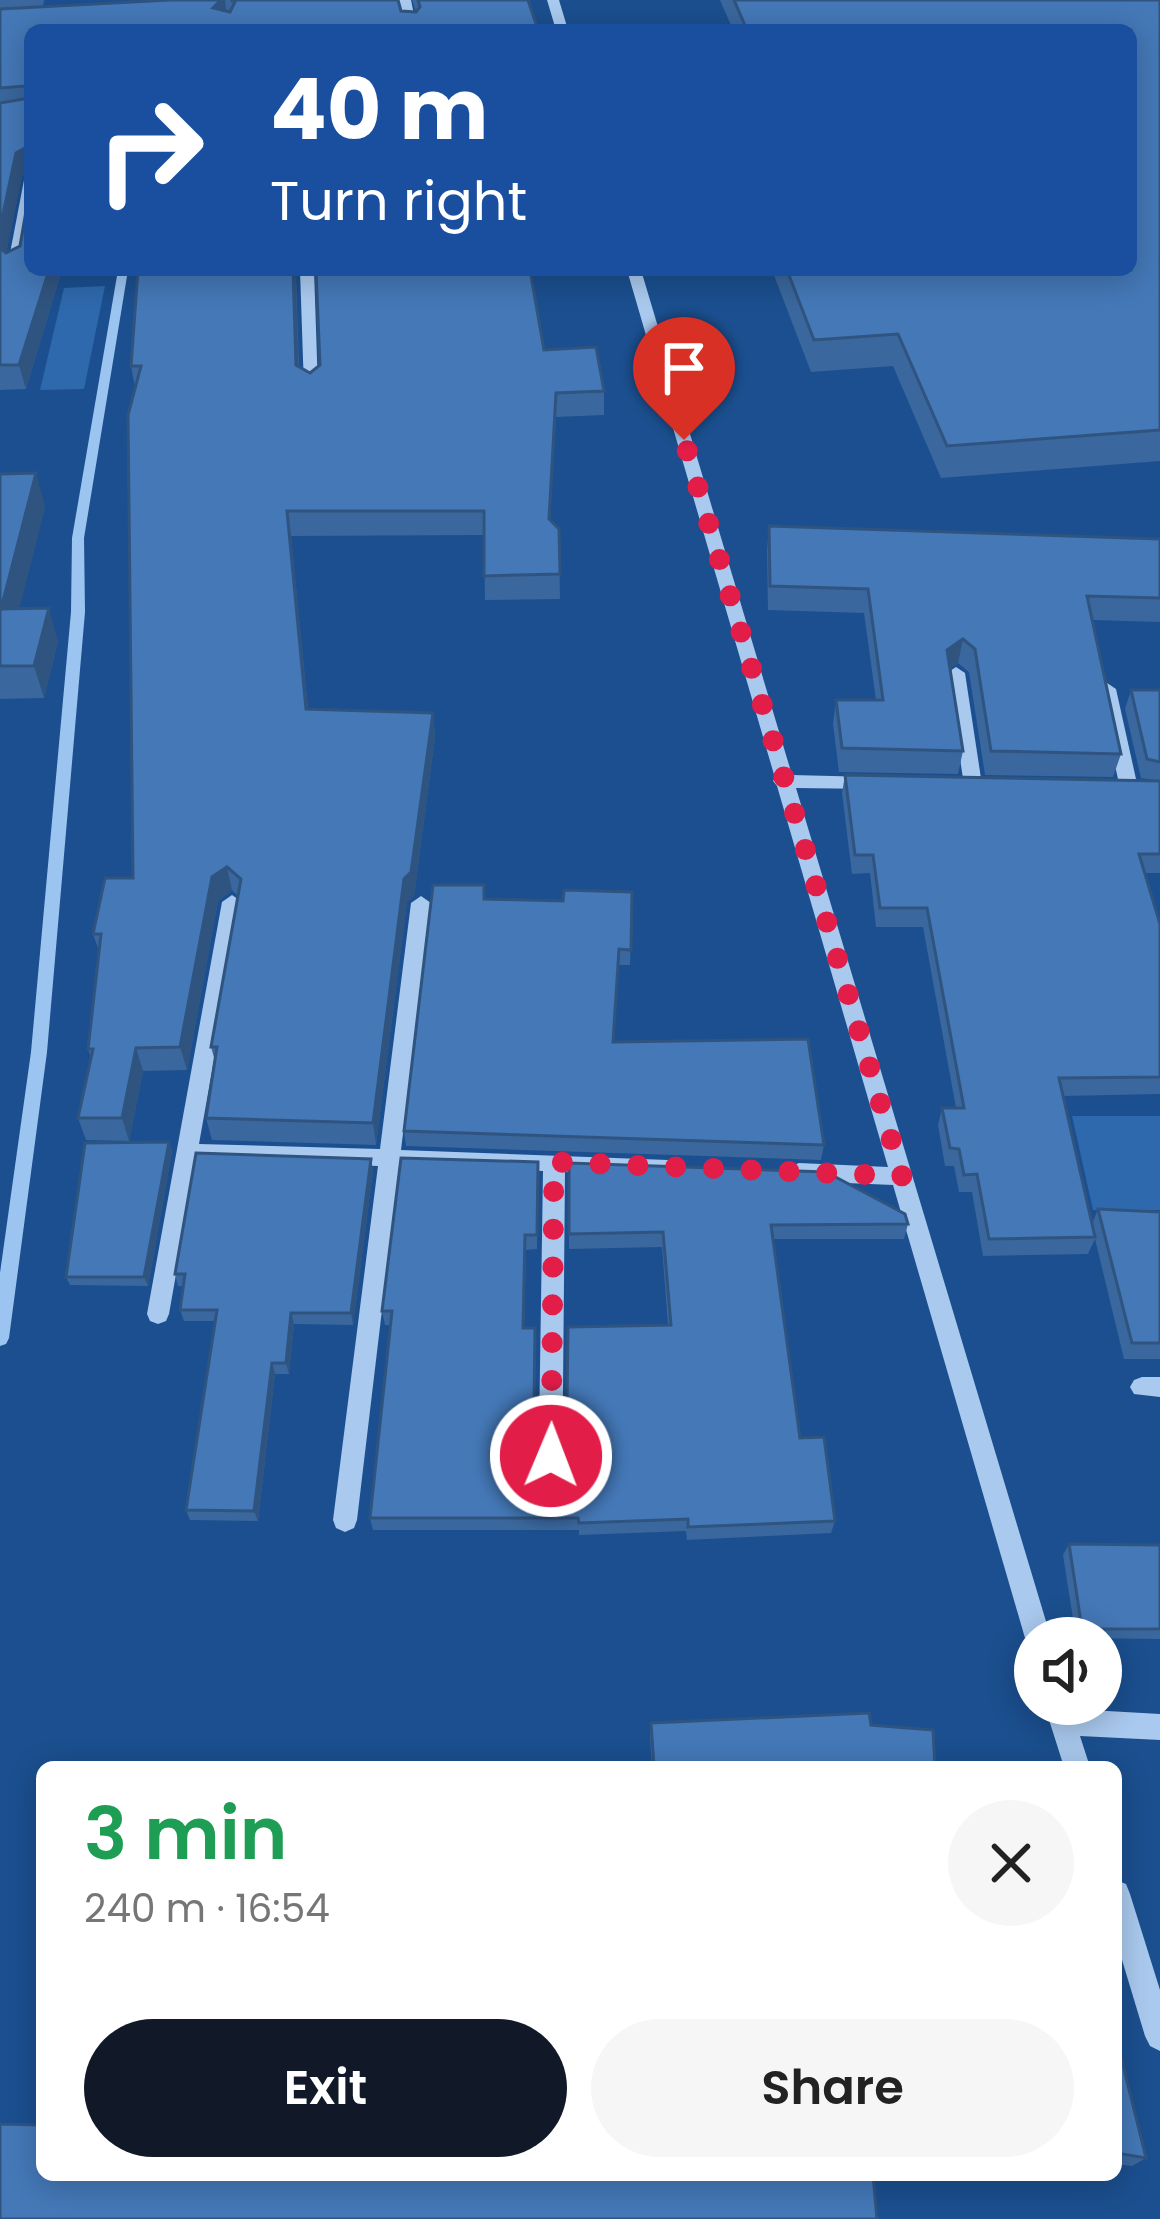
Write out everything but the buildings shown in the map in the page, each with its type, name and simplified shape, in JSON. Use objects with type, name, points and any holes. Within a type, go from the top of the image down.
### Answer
[{"type":"street","points":[[15,269],[24,216]]},
{"type":"street","points":[[308,276],[310,389]]},
{"type":"street","points":[[636,276],[1032,1617]]},
{"type":"street","points":[[956,673],[973,785]]},
{"type":"street","points":[[1106,788],[1136,788],[1107,689]]},
{"type":"street","points":[[782,781],[901,784]]},
{"type":"street","points":[[949,785],[995,786]]},
{"type":"street","points":[[158,1314],[232,902]]},
{"type":"street","points":[[345,1520],[421,903]]},
{"type":"street","points":[[187,1152],[693,1168]]},
{"type":"street","points":[[550,1499],[554,1162]]},
{"type":"street","points":[[786,1172],[902,1176]]},
{"type":"street","points":[[1122,1722],[1160,1727]]},
{"type":"street","points":[[1064,1725],[1075,1761]]},
{"type":"street","points":[[1122,1913],[1159,2032]]},
{"type":"shaded area","points":[[105,286],[84,389],[40,390],[64,288]]},
{"type":"shaded area","points":[[1072,1116],[1160,1116],[1160,1210],[1093,1210]]},
{"type":"waterway","points":[[0,1338],[39,1052],[78,612],[78,538],[122,276]]},
{"type":"route","points":[[551,1456],[554,1162],[902,1176],[684,440]]}]
